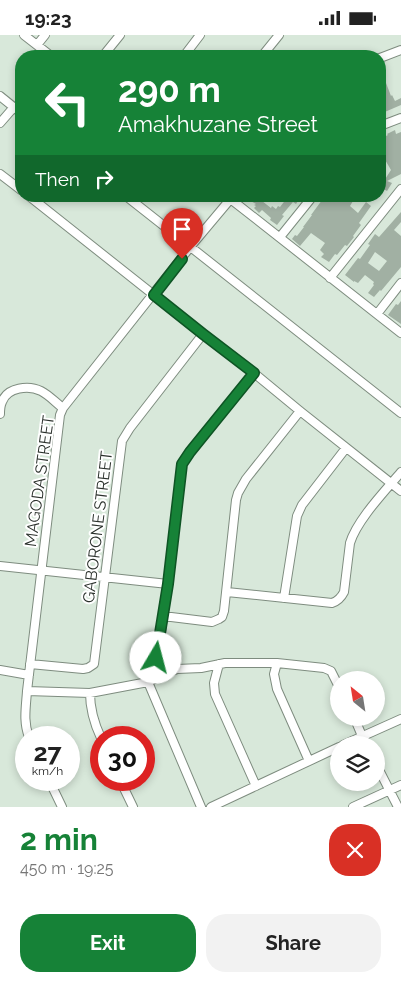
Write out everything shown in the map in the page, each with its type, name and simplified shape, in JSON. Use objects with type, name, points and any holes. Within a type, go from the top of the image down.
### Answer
[{"type":"street","points":[[24,35],[43,50]]},
{"type":"street","points":[[37,45],[45,35]]},
{"type":"street","points":[[108,50],[120,35]]},
{"type":"street","points":[[189,50],[200,35]]},
{"type":"street","points":[[267,50],[279,35]]},
{"type":"street","points":[[386,56],[401,50]]},
{"type":"street","points":[[0,96],[14,107],[0,123]]},
{"type":"street","points":[[386,124],[401,118]]},
{"type":"street","points":[[0,174],[15,185]]},
{"type":"street","points":[[330,278],[401,189]]},
{"type":"street","points":[[37,202],[401,491]]},
{"type":"street","points":[[134,202],[401,413]]},
{"type":"street","name":"MAGODA STREET","points":[[25,726],[27,691],[58,420],[63,409],[226,202]]},
{"type":"street","points":[[236,202],[401,333]]},
{"type":"street","points":[[280,237],[308,202]]},
{"type":"street","points":[[377,314],[401,283]]},
{"type":"street","name":"GABORONE STREET","points":[[30,664],[83,669],[92,666],[95,661],[122,441],[130,427],[203,334]]},
{"type":"street","points":[[156,658],[168,584],[182,464],[254,373]]},
{"type":"street","points":[[0,414],[1,403],[7,394],[21,388],[31,388],[40,391],[63,409]]},
{"type":"street","points":[[163,617],[212,622],[222,617],[227,592],[238,493],[246,479],[300,411]]},
{"type":"street","points":[[284,598],[297,516],[302,505],[346,448]]},
{"type":"street","points":[[227,592],[332,603],[340,599],[344,592],[352,536],[360,522],[401,472]]},
{"type":"street","points":[[0,566],[168,584]]},
{"type":"street","points":[[277,663],[274,675],[277,689],[308,761]]},
{"type":"street","points":[[27,691],[90,693],[148,682],[177,669],[201,668],[219,664],[277,663],[328,669],[331,671]]},
{"type":"street","points":[[219,664],[214,683],[215,694],[256,786]]},
{"type":"street","points":[[0,671],[29,675]]},
{"type":"street","points":[[148,682],[201,807]]},
{"type":"street","points":[[90,693],[95,726]]},
{"type":"street","points":[[358,726],[363,736],[401,719]]},
{"type":"street","points":[[210,807],[330,751]]},
{"type":"street","points":[[385,782],[398,807]]},
{"type":"street","points":[[353,807],[401,785]]},
{"type":"street","points":[[54,791],[62,807]]},
{"type":"street","points":[[125,791],[133,807]]},
{"type":"building","points":[[386,83],[395,101],[401,98],[401,105],[386,111]]},
{"type":"building","points":[[395,130],[396,134],[401,132],[401,174],[387,181],[392,183],[387,191],[386,178],[391,170],[386,161],[387,134]]},
{"type":"building","points":[[252,202],[263,202],[271,208],[272,206],[276,209],[284,202],[293,202],[282,215],[284,216],[277,225],[262,210],[259,213],[254,208],[256,204]]},
{"type":"building","points":[[321,202],[352,202],[350,206],[358,213],[366,202],[371,206],[359,223],[361,225],[354,237],[329,262],[321,257],[324,254],[320,250],[325,243],[311,233],[300,246],[292,239],[295,235],[297,236]]},
{"type":"building","points":[[401,212],[401,222],[394,230],[401,236],[401,267],[374,297],[368,293],[374,282],[365,275],[358,283],[345,275],[358,258],[360,259],[375,234],[379,237]],"holes":[[[375,252],[387,261],[379,271],[368,263]]]},
{"type":"building","points":[[401,301],[401,324],[388,315],[396,304],[398,305]]},
{"type":"route","points":[[156,658],[168,584],[182,464],[254,373],[154,295],[182,259]]}]
